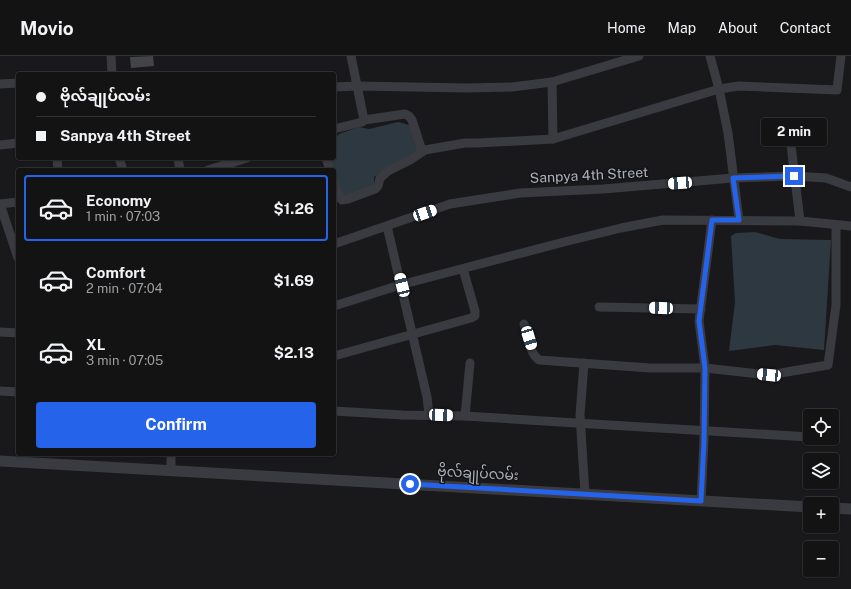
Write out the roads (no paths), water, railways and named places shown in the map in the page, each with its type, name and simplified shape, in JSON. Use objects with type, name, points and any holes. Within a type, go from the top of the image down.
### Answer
[{"type":"street","points":[[111,56],[112,72]]},
{"type":"street","points":[[351,56],[364,120]]},
{"type":"street","points":[[336,87],[512,87],[552,82],[639,56]]},
{"type":"street","points":[[710,56],[719,89],[728,133],[739,220]]},
{"type":"street","points":[[336,189],[342,200],[375,189],[378,186],[380,178],[388,171],[410,160],[422,151],[429,149],[465,143],[478,144],[553,139],[719,89],[739,86],[837,90],[841,56]]},
{"type":"street","points":[[552,82],[553,139]]},
{"type":"street","points":[[0,84],[16,83]]},
{"type":"street","points":[[336,128],[362,122],[364,120],[402,114],[409,116],[412,120],[422,151]]},
{"type":"street","points":[[0,145],[16,144]]},
{"type":"street","points":[[791,145],[800,221]]},
{"type":"street","points":[[222,168],[237,166]]},
{"type":"street","name":"Sanpya 4th Street","points":[[336,243],[450,204],[520,193],[603,189],[733,178],[794,176],[826,178],[851,187]]},
{"type":"street","points":[[16,202],[0,204],[16,252]]},
{"type":"street","points":[[336,305],[402,285],[463,269],[621,228],[663,220],[800,221],[836,226],[851,226]]},
{"type":"street","points":[[701,501],[705,368],[699,321],[712,220]]},
{"type":"street","points":[[387,226],[413,334],[427,397],[429,415]]},
{"type":"street","points":[[524,324],[535,357],[539,360],[650,368],[705,368],[769,375],[828,366],[836,305],[836,226]]},
{"type":"street","points":[[336,355],[475,316],[475,311],[463,269]]},
{"type":"street","points":[[599,307],[701,309]]},
{"type":"street","points":[[0,332],[16,333]]},
{"type":"street","points":[[465,416],[470,363]]},
{"type":"street","points":[[584,363],[580,422],[585,494]]},
{"type":"street","points":[[0,391],[16,392]]},
{"type":"street","points":[[336,411],[580,422],[704,432],[803,437]]},
{"type":"street","points":[[171,456],[171,471]]},
{"type":"street","name":"ဗိုလ်ချုပ်လမ်း","points":[[0,461],[803,507]]},
{"type":"street","points":[[839,509],[851,510]]}]
